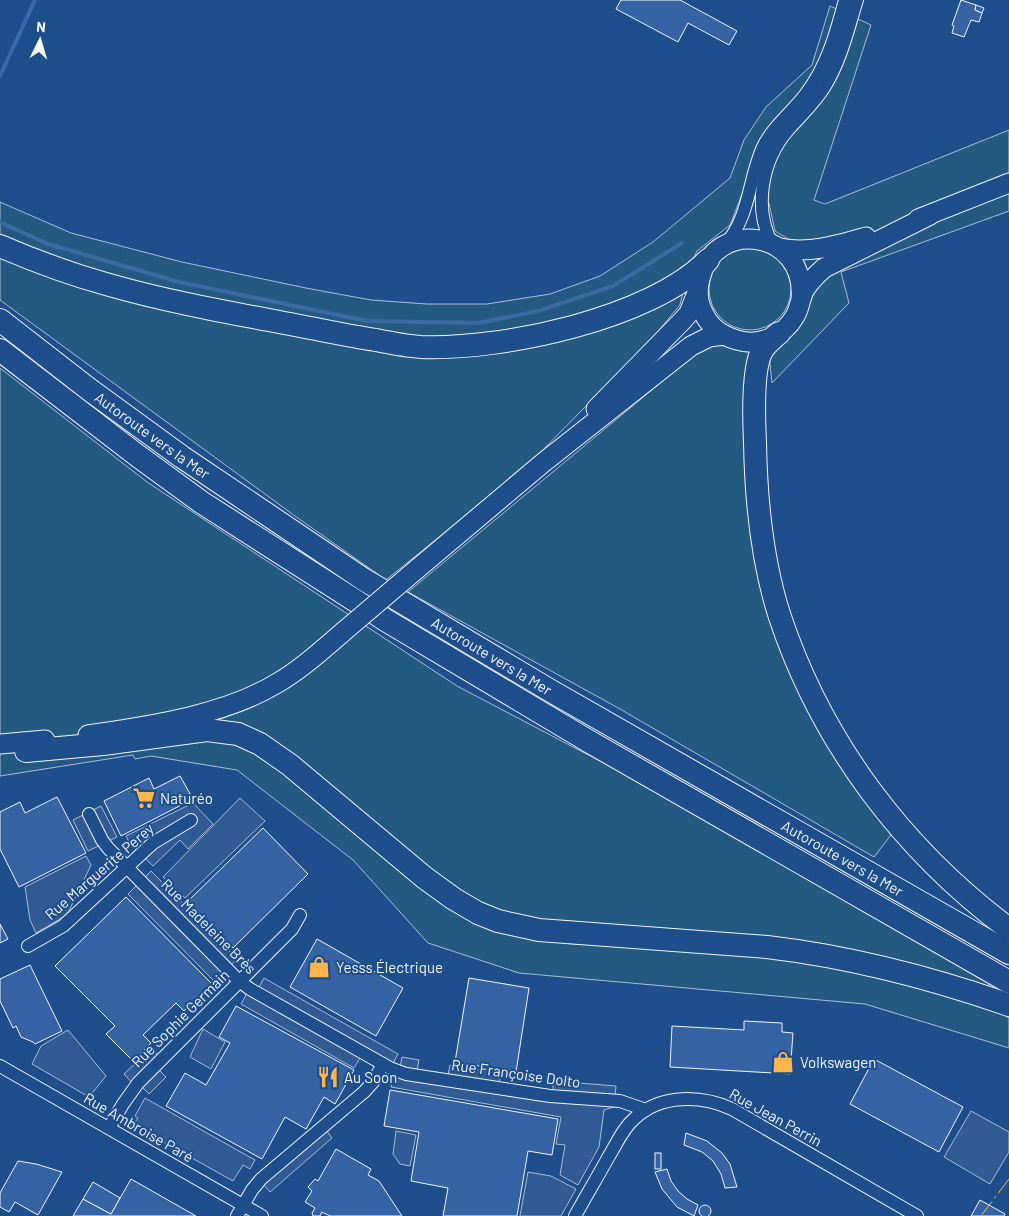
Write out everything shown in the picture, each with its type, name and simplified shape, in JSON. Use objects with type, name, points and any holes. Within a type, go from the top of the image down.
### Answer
[{"type":"highway","points":[[0,246],[70,273],[146,295],[363,338],[420,347],[498,342],[588,322],[639,304],[669,289],[692,275],[708,260]]},
{"type":"highway","name":"Autoroute vers la Mer","points":[[0,320],[90,390],[182,457],[363,579],[551,691],[1009,953]]},
{"type":"highway","points":[[779,334],[762,350],[757,367],[755,472],[758,507],[772,583],[780,616],[793,650],[805,679],[836,740],[854,770],[881,806],[925,855],[963,892],[1009,929]]},
{"type":"highway","points":[[0,350],[201,502],[379,617],[590,742],[1009,982]]},
{"type":"highway","points":[[26,751],[102,744],[207,730],[238,734],[260,744],[290,765],[432,883],[478,913],[498,921],[539,930],[804,951],[854,960],[933,979],[1009,1005]]},
{"type":"main road","points":[[544,462],[689,313],[698,290],[701,274],[708,260],[726,245],[748,239],[756,239],[792,250],[809,250],[846,243],[930,215],[1009,183]]},
{"type":"main road","points":[[698,290],[703,313],[712,326],[724,335],[739,341],[756,342],[764,340],[779,334],[786,328],[796,315],[809,283],[824,268],[930,215]]},
{"type":"main road","points":[[776,246],[786,253],[796,266],[801,282],[801,299]]},
{"type":"main road","points":[[0,744],[108,732],[203,713],[274,686],[343,632],[544,462],[691,346],[709,337],[724,335]]},
{"type":"main road","points":[[0,756],[26,751],[75,737]]},
{"type":"street","points":[[726,245],[741,222],[763,148],[776,127],[814,82],[833,41],[846,0]]},
{"type":"street","points":[[776,246],[766,229],[762,204],[763,184],[768,163],[787,130],[816,99],[826,85],[841,53],[857,0]]},
{"type":"street","name":"Rue Madeleine Brès","points":[[89,814],[102,840],[126,867],[239,981],[383,1064]]},
{"type":"street","name":"Rue Marguerite Perey","points":[[28,946],[63,926],[160,837],[191,820]]},
{"type":"street","name":"Rue Sophie Germain","points":[[109,1128],[138,1083],[292,929],[300,914]]},
{"type":"street","points":[[240,1211],[261,1179],[364,1092],[373,1082],[383,1064]]},
{"type":"street","name":"Rue Françoise Dolto","points":[[383,1064],[406,1074],[550,1096],[620,1101],[646,1110]]},
{"type":"street","name":"Rue Ambroise Paré","points":[[0,1066],[109,1128],[240,1211],[262,1216]]},
{"type":"street","name":"Rue Jean Perrin","points":[[575,1216],[621,1134],[634,1118],[661,1103],[680,1099],[700,1099],[724,1105],[917,1216]]},
{"type":"shaded area","points":[[830,6],[871,25],[814,200],[825,204],[1009,130],[1009,211],[841,272],[849,303],[772,383],[769,354],[824,276],[812,243],[795,243],[775,231],[769,203],[742,194],[730,225],[697,251],[688,270],[680,305],[648,343],[529,464],[386,580],[295,516],[0,300],[0,202],[71,233],[182,262],[371,300],[427,304],[487,304],[550,294],[600,276],[653,242],[730,178],[744,140],[766,107],[812,65]]},
{"type":"shaded area","points":[[742,248],[758,248],[773,255],[784,266],[791,281],[788,305],[779,318],[758,330],[742,330],[727,323],[716,312],[709,297],[709,281],[716,266],[727,255]]},
{"type":"shaded area","points":[[710,345],[751,351],[746,424],[810,714],[891,835],[874,857],[620,709],[408,592],[694,355]]},
{"type":"shaded area","points":[[0,368],[147,482],[457,686],[615,769],[989,983],[985,1006],[1009,1018],[1009,1048],[865,1004],[519,973],[428,943],[353,860],[237,770],[151,756],[135,759],[133,755],[0,776]]},
{"type":"shaded area","points":[[240,798],[265,821],[185,898],[163,877]]},
{"type":"shaded area","points":[[193,803],[213,824],[188,849],[180,840],[153,866],[130,844],[126,836]]},
{"type":"shaded area","points":[[101,806],[117,837],[88,851],[73,820]]},
{"type":"shaded area","points":[[86,856],[91,865],[67,915],[36,933],[30,920],[25,887]]},
{"type":"shaded area","points":[[151,871],[237,959],[214,981],[128,894]]},
{"type":"shaded area","points":[[264,978],[398,1054],[387,1074],[360,1058],[354,1068],[241,1004],[252,984],[259,987]]},
{"type":"shaded area","points":[[203,1029],[225,1042],[211,1069],[190,1057]]},
{"type":"shaded area","points":[[68,1030],[106,1076],[89,1097],[32,1064],[41,1046]]},
{"type":"shaded area","points":[[151,1048],[165,1063],[159,1070],[166,1077],[149,1094],[142,1087],[139,1090],[124,1074]]},
{"type":"shaded area","points":[[402,1057],[419,1060],[417,1070],[448,1075],[450,1065],[501,1074],[499,1083],[553,1091],[553,1081],[616,1086],[614,1107],[604,1110],[599,1147],[578,1185],[560,1175],[565,1145],[556,1144],[561,1117],[391,1087],[393,1077],[400,1067]]},
{"type":"shaded area","points":[[145,1098],[255,1160],[250,1169],[243,1165],[233,1181],[133,1125],[138,1118],[135,1116]]},
{"type":"shaded area","points":[[971,1111],[1009,1132],[1009,1152],[990,1184],[944,1157]]},
{"type":"shaded area","points":[[326,1130],[332,1138],[270,1192],[263,1184]]},
{"type":"shaded area","points":[[396,1131],[416,1135],[410,1166],[400,1164],[393,1154]]},
{"type":"shaded area","points":[[528,1172],[551,1176],[576,1189],[561,1216],[520,1216]]},
{"type":"building","points":[[621,0],[680,0],[737,31],[729,45],[688,23],[678,42],[616,9]]},
{"type":"building","points":[[961,0],[976,5],[975,10],[982,13],[979,22],[971,20],[964,37],[952,33],[954,26],[952,25]]},
{"type":"building","points":[[976,5],[984,8],[982,13],[975,10]]},
{"type":"building","points":[[180,776],[193,799],[121,836],[104,801],[149,778],[154,789]]},
{"type":"building","points":[[57,797],[86,853],[19,887],[0,849],[0,812],[20,802],[25,813]]},
{"type":"building","points":[[263,828],[308,874],[233,948],[187,902]]},
{"type":"building","points":[[126,897],[212,984],[184,1011],[176,1003],[143,1035],[151,1043],[133,1061],[106,1034],[115,1026],[55,966]]},
{"type":"building","points":[[0,924],[8,939],[0,943]]},
{"type":"building","points":[[317,939],[403,988],[376,1036],[290,987]]},
{"type":"building","points":[[30,965],[62,1031],[35,1044],[21,1037],[16,1026],[13,1028],[0,1001],[0,979]]},
{"type":"building","points":[[469,978],[529,988],[516,1072],[455,1062]]},
{"type":"building","points":[[236,1006],[354,1070],[335,1104],[324,1097],[306,1129],[285,1117],[262,1159],[166,1106],[185,1073],[206,1085],[230,1043],[219,1037]]},
{"type":"building","points":[[744,1021],[782,1023],[782,1032],[793,1033],[790,1074],[670,1067],[672,1026],[744,1030]]},
{"type":"building","points":[[874,1059],[963,1107],[939,1152],[850,1104]]},
{"type":"building","points":[[390,1090],[558,1119],[552,1155],[528,1151],[517,1216],[443,1216],[448,1188],[411,1181],[419,1132],[384,1126]]},
{"type":"building","points":[[686,1133],[707,1141],[722,1153],[730,1164],[737,1187],[725,1188],[721,1174],[713,1161],[702,1152],[684,1145]]},
{"type":"building","points":[[336,1149],[371,1169],[368,1175],[379,1181],[402,1216],[330,1216],[322,1212],[320,1216],[313,1216],[312,1213],[315,1208],[305,1202],[312,1191],[308,1187],[315,1179],[318,1181]]},
{"type":"building","points":[[655,1153],[661,1153],[661,1169],[655,1169]]},
{"type":"building","points":[[18,1161],[62,1172],[38,1215],[15,1202],[9,1212],[0,1207],[0,1193]]},
{"type":"building","points":[[667,1169],[671,1181],[678,1191],[698,1205],[694,1216],[677,1207],[662,1189],[655,1172]]},
{"type":"building","points":[[131,1179],[196,1216],[73,1216],[83,1199],[111,1214]]},
{"type":"building","points":[[93,1182],[120,1198],[111,1214],[83,1199]]},
{"type":"building","points":[[980,1200],[1005,1214],[1004,1216],[971,1216]]},
{"type":"building","points":[[703,1205],[707,1205],[711,1211],[707,1217],[703,1217],[699,1213],[699,1209]]},
{"type":"waterway","points":[[0,76],[35,0]]},
{"type":"waterway","points":[[0,222],[48,244],[179,282],[367,321],[478,323],[538,311],[613,286],[682,243]]},
{"type":"power","points":[[981,1216],[1009,1179]]},
{"type":"place","name":"Naturéo","points":[[144,798]]},
{"type":"place","name":"Yesss Électrique","points":[[319,967]]},
{"type":"place","name":"Volkswagen","points":[[783,1062]]},
{"type":"place","name":"Au Soon","points":[[328,1077]]}]
